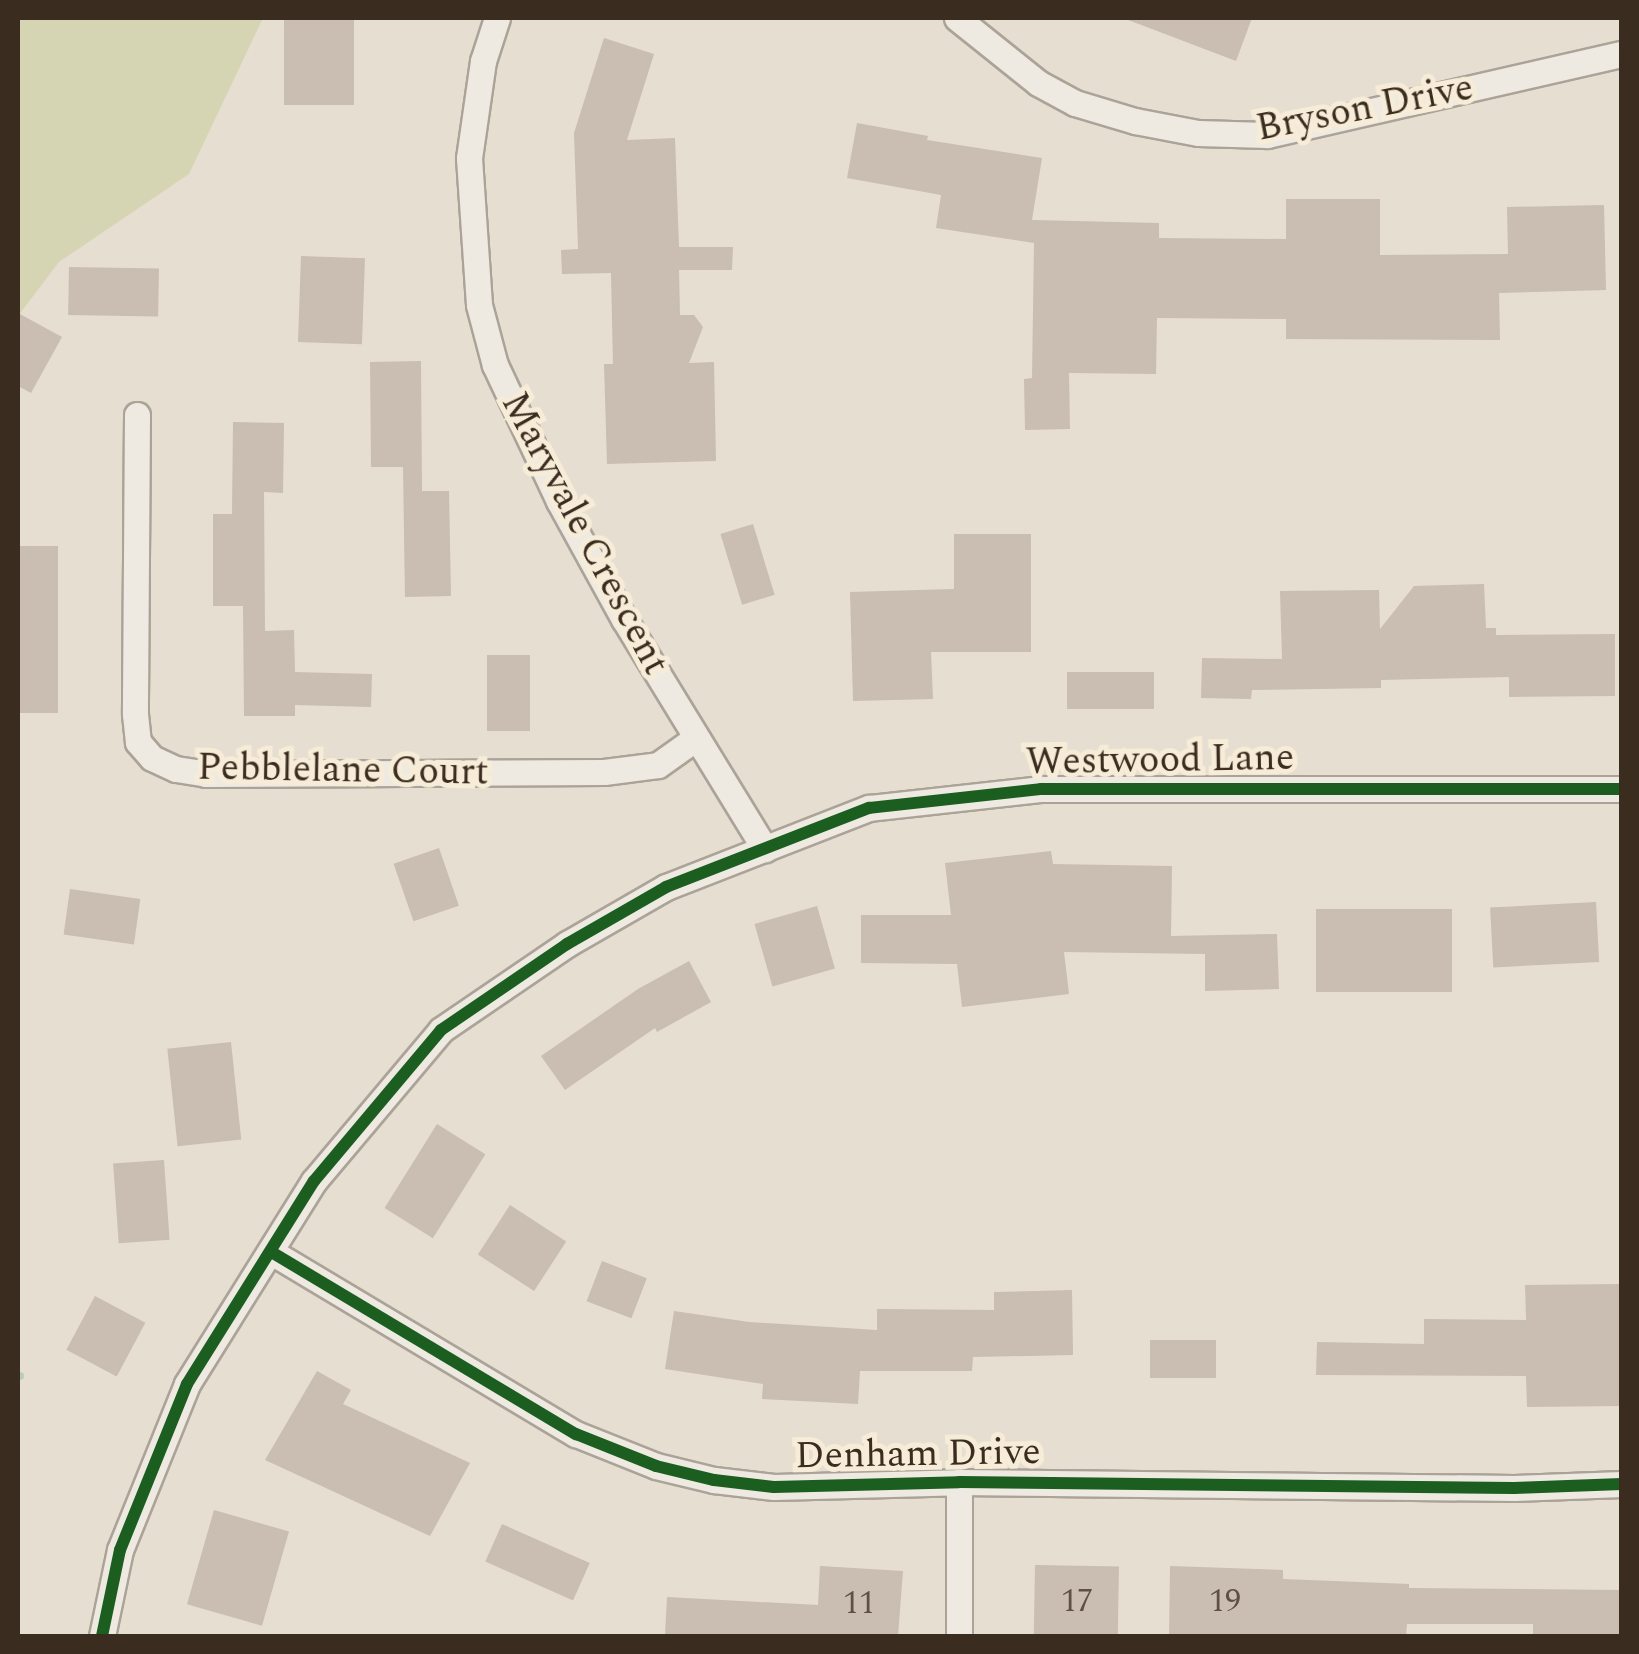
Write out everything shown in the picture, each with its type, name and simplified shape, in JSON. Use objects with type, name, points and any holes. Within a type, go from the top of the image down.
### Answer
[{"type":"street","name":"Maryvale Crescent","points":[[497,18],[484,61],[469,158],[478,305],[496,365],[558,501],[765,849]]},
{"type":"street","name":"Bryson Drive","points":[[956,18],[1038,83],[1075,102],[1135,121],[1198,133],[1268,134],[1622,54]]},
{"type":"street","name":"Pebblelane Court","points":[[137,415],[135,714],[138,742],[152,758],[176,770],[206,774],[604,772],[658,765],[696,738]]},
{"type":"street","name":"Westwood Lane","points":[[102,1636],[120,1550],[187,1384],[273,1252],[314,1180],[441,1030],[567,944],[666,887],[869,808],[1040,789],[1622,790]]},
{"type":"street","name":"Denham Drive","points":[[273,1252],[576,1434],[656,1466],[714,1480],[774,1487],[959,1482],[1514,1488],[1622,1484]]},
{"type":"street","points":[[959,1482],[959,1636]]},
{"type":"green space","points":[[18,18],[263,18],[189,174],[59,262],[18,316]]},
{"type":"building","points":[[284,18],[354,18],[354,105],[284,105]]},
{"type":"building","points":[[1123,18],[1252,18],[1236,61]]},
{"type":"building","points":[[604,38],[654,54],[627,140],[675,138],[679,247],[733,247],[732,270],[679,270],[680,315],[694,315],[703,327],[689,363],[714,362],[716,461],[607,464],[604,364],[613,364],[611,273],[562,274],[561,250],[578,249],[574,133]]},
{"type":"building","points":[[857,123],[928,136],[927,140],[1042,158],[1032,220],[1159,223],[1159,238],[1286,239],[1286,199],[1380,199],[1380,255],[1508,254],[1507,207],[1604,205],[1606,290],[1499,293],[1500,340],[1286,339],[1286,319],[1157,318],[1156,374],[1069,373],[1070,429],[1025,430],[1024,379],[1032,378],[1034,243],[936,228],[941,195],[847,178]]},
{"type":"building","points":[[301,256],[365,258],[362,344],[298,342]]},
{"type":"building","points":[[69,267],[159,269],[158,317],[68,315]]},
{"type":"building","points":[[18,313],[62,337],[31,393],[18,386]]},
{"type":"building","points":[[421,361],[422,491],[449,491],[451,596],[405,597],[403,467],[371,467],[370,362]]},
{"type":"building","points":[[233,422],[284,423],[283,493],[264,492],[265,631],[294,630],[295,672],[372,674],[371,707],[295,705],[295,716],[244,716],[243,606],[213,606],[213,514],[232,514]]},
{"type":"building","points":[[753,524],[775,595],[742,605],[720,534]]},
{"type":"building","points":[[954,534],[1031,534],[1031,652],[931,652],[933,699],[853,701],[850,592],[954,589]]},
{"type":"building","points":[[18,546],[58,546],[58,713],[18,713]]},
{"type":"building","points":[[1484,584],[1486,628],[1496,628],[1496,635],[1615,634],[1615,696],[1509,697],[1509,677],[1381,680],[1381,688],[1252,690],[1251,699],[1201,698],[1202,658],[1282,659],[1280,591],[1379,590],[1380,629],[1414,586]]},
{"type":"building","points":[[487,655],[530,655],[530,731],[487,731]]},
{"type":"building","points":[[1067,672],[1154,672],[1154,709],[1067,709]]},
{"type":"building","points":[[439,848],[459,906],[413,921],[394,864]]},
{"type":"building","points":[[1051,851],[1053,864],[1172,866],[1171,936],[1277,934],[1279,989],[1205,991],[1205,954],[1064,952],[1069,994],[962,1007],[957,964],[861,963],[861,915],[951,915],[945,863]]},
{"type":"building","points":[[70,889],[140,899],[134,944],[64,935]]},
{"type":"building","points":[[1596,902],[1599,962],[1493,967],[1490,908]]},
{"type":"building","points":[[817,906],[835,968],[772,986],[755,924]]},
{"type":"building","points":[[1316,909],[1452,909],[1452,992],[1316,992]]},
{"type":"building","points":[[689,961],[711,1002],[657,1032],[655,1028],[565,1090],[541,1056],[638,989]]},
{"type":"building","points":[[231,1042],[241,1139],[178,1146],[167,1049]]},
{"type":"building","points":[[437,1124],[485,1154],[433,1238],[385,1208]]},
{"type":"building","points":[[164,1160],[170,1240],[119,1243],[113,1164]]},
{"type":"building","points":[[510,1205],[566,1241],[534,1291],[478,1254]]},
{"type":"building","points":[[602,1261],[647,1278],[631,1318],[587,1301]]},
{"type":"building","points":[[1622,1284],[1622,1406],[1527,1407],[1526,1376],[1316,1375],[1317,1342],[1424,1344],[1424,1319],[1526,1320],[1525,1285]]},
{"type":"building","points":[[1072,1290],[1073,1355],[973,1357],[972,1371],[860,1371],[858,1404],[762,1399],[763,1384],[665,1369],[674,1311],[749,1322],[877,1330],[877,1309],[994,1310],[994,1292]]},
{"type":"building","points":[[95,1296],[145,1323],[117,1377],[66,1350]]},
{"type":"building","points":[[1150,1340],[1216,1340],[1216,1378],[1150,1378]]},
{"type":"building","points":[[317,1371],[351,1390],[343,1404],[470,1463],[430,1536],[265,1460]]},
{"type":"building","points":[[214,1510],[289,1531],[262,1626],[187,1604]]},
{"type":"building","points":[[502,1524],[590,1563],[573,1601],[485,1561]]},
{"type":"building","points":[[1035,1565],[1119,1566],[1118,1636],[1034,1636]]},
{"type":"building","points":[[820,1566],[903,1571],[898,1636],[665,1635],[667,1597],[818,1605]]},
{"type":"building","points":[[1170,1566],[1283,1570],[1283,1579],[1409,1584],[1409,1588],[1622,1590],[1622,1636],[1533,1636],[1533,1624],[1407,1624],[1406,1636],[1169,1635]]},
{"type":"cycle path","points":[[102,1636],[120,1550],[187,1384],[314,1181],[441,1030],[567,944],[666,887],[869,808],[1041,789],[1622,789]]},
{"type":"cycle path","points":[[273,1253],[576,1434],[656,1466],[714,1480],[774,1487],[959,1482],[1514,1488],[1622,1484]]}]
